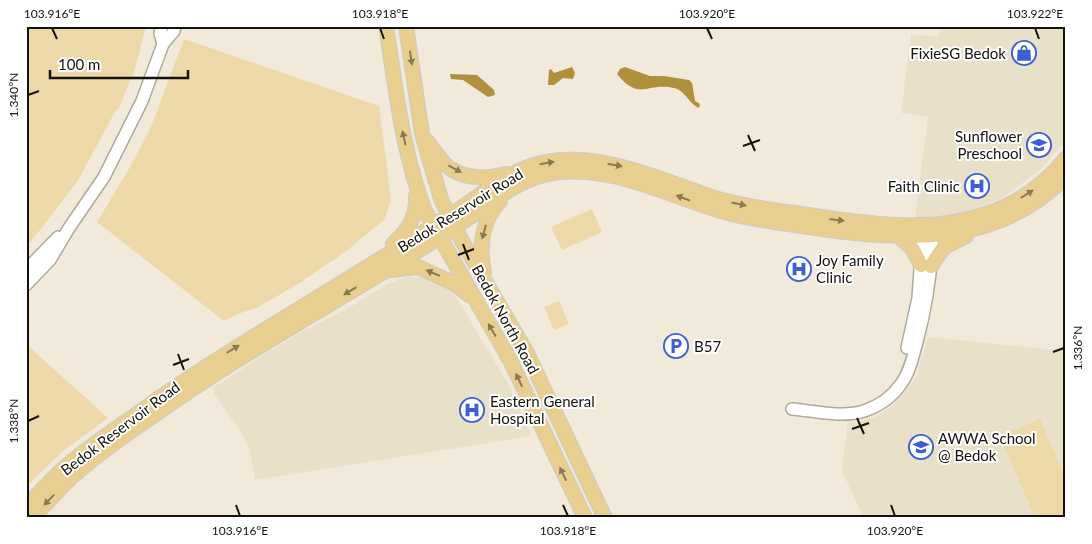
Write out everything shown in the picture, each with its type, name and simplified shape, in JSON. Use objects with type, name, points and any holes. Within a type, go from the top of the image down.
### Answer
[{"type":"main road","name":"Bedok North Road","points":[[386,26],[403,138],[425,211],[510,362],[585,518]]},
{"type":"main road","name":"Bedok North Road","points":[[406,26],[422,134],[435,182],[451,222],[527,354],[605,518]]},
{"type":"main road","points":[[422,134],[451,169],[465,174],[492,178],[528,167]]},
{"type":"main road","name":"Bedok Reservoir Road","points":[[32,518],[64,484],[87,464],[171,403],[290,327],[386,271],[451,222],[533,178],[552,173],[566,172],[601,174],[634,181],[729,214],[832,231],[898,236],[928,232],[980,216],[1010,204],[1044,182],[1066,158]]},
{"type":"main road","name":"Bedok Reservoir Road","points":[[451,222],[503,179],[528,167],[559,161],[602,163],[637,170],[732,202],[835,220],[928,232],[958,233],[989,224],[1034,203],[1053,189],[1066,176]]},
{"type":"main road","points":[[371,265],[403,235],[412,222],[417,204],[416,185]]},
{"type":"main road","points":[[486,282],[481,255],[483,232],[492,212],[508,190]]},
{"type":"main road","points":[[898,236],[912,248],[926,265],[944,247],[989,224]]},
{"type":"main road","name":"Bedok Reservoir Road","points":[[26,507],[60,471],[80,455],[194,373],[371,265],[436,232]]},
{"type":"main road","points":[[386,271],[418,268],[453,283],[474,298]]},
{"type":"street","points":[[162,26],[160,32],[164,44]]},
{"type":"street","points":[[26,285],[50,260],[69,228],[104,177],[126,135],[153,75],[164,44],[174,31],[175,26]]},
{"type":"street","points":[[26,270],[69,228]]},
{"type":"street","points":[[926,265],[909,342],[900,372],[889,388],[868,402],[854,406],[792,405],[816,412],[844,414],[861,412],[882,403],[898,388],[907,374],[927,299],[926,265],[928,232]]},
{"type":"shaded area","points":[[26,26],[146,26],[135,69],[118,110],[116,110],[77,182],[26,248]]},
{"type":"shaded area","points":[[940,26],[1066,26],[1066,140],[1042,168],[1004,197],[971,211],[939,217],[915,218],[928,117],[901,113],[911,34],[939,37]]},
{"type":"shaded area","points":[[184,39],[379,106],[391,199],[385,219],[345,252],[298,284],[257,308],[224,321],[97,222],[130,167],[151,127]]},
{"type":"shaded area","points":[[572,67],[575,73],[573,79],[563,78],[554,85],[548,85],[549,70],[551,69],[554,73]]},
{"type":"shaded area","points":[[625,67],[650,76],[689,80],[692,83],[695,101],[700,104],[699,108],[678,89],[657,87],[638,89],[632,87],[617,74],[620,69]]},
{"type":"shaded area","points":[[450,74],[477,75],[494,90],[495,95],[488,97],[463,80],[451,79]]},
{"type":"shaded area","points":[[592,209],[602,232],[562,250],[551,227]]},
{"type":"shaded area","points":[[406,277],[426,278],[444,286],[458,300],[507,382],[532,436],[255,480],[250,451],[244,437],[213,392],[214,387],[292,337],[352,306],[387,284]]},
{"type":"shaded area","points":[[559,301],[569,324],[554,330],[544,307]]},
{"type":"shaded area","points":[[928,337],[1066,351],[1066,518],[864,518],[842,471],[848,421],[858,422],[875,417],[895,404],[916,378]]},
{"type":"shaded area","points":[[26,344],[108,418],[62,452],[26,487]]},
{"type":"shaded area","points":[[1040,419],[1066,479],[1066,518],[1035,518],[1000,436]]},
{"type":"place","name":"FixieSG Bedok","points":[[1024,53]]},
{"type":"place","name":"Sunflower Preschool","points":[[1039,145]]},
{"type":"place","name":"Faith Clinic","points":[[977,186]]},
{"type":"place","name":"Joy Family Clinic","points":[[799,269]]},
{"type":"place","name":"B57","points":[[676,346]]},
{"type":"place","name":"Eastern General Hospital","points":[[472,410]]},
{"type":"place","name":"AWWA School @ Bedok","points":[[921,447]]}]
